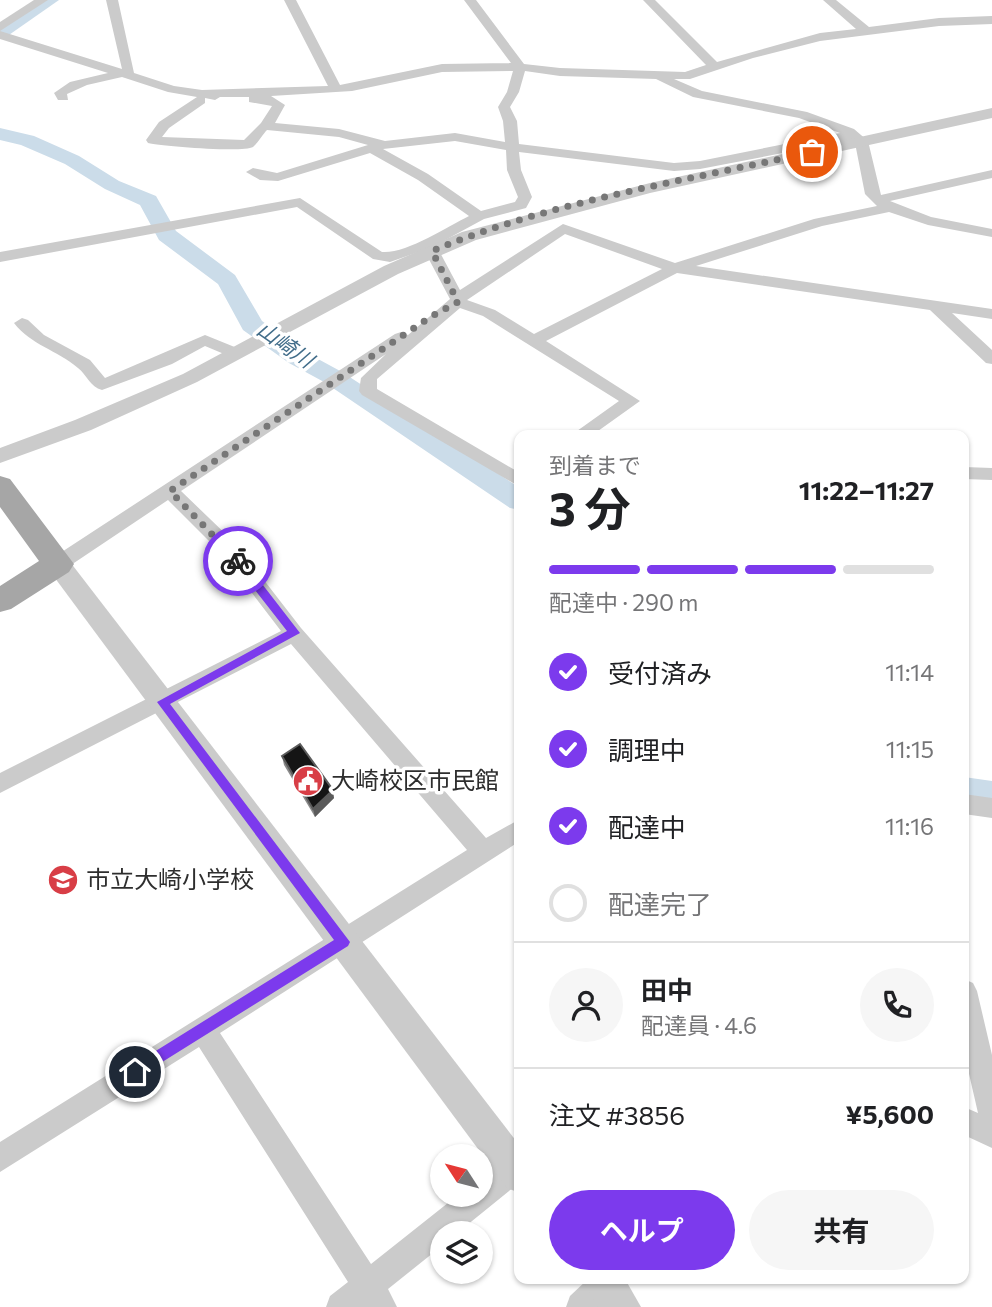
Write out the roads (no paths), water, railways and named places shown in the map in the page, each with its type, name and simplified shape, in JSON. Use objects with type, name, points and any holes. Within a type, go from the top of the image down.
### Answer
[{"type":"main road","points":[[0,486],[58,564],[0,601]]},
{"type":"street","points":[[0,32],[42,0]]},
{"type":"street","points":[[63,97],[60,93],[69,86],[129,71],[112,0]]},
{"type":"street","points":[[290,0],[336,89]]},
{"type":"street","points":[[470,0],[520,68]]},
{"type":"street","points":[[649,0],[714,66]]},
{"type":"street","points":[[830,0],[865,30]]},
{"type":"street","points":[[0,32],[121,74],[200,97],[336,89],[437,69],[520,68],[658,77],[687,76],[820,37],[865,30],[992,20]]},
{"type":"street","points":[[0,456],[156,394],[236,354],[430,247],[480,216],[521,205],[525,201],[514,170],[510,121],[504,107],[513,92],[520,68]]},
{"type":"street","points":[[658,77],[698,94],[802,115],[857,138]]},
{"type":"street","points":[[144,89],[200,97],[272,100],[277,102],[278,106],[266,126]]},
{"type":"street","points":[[200,97],[164,125],[153,140],[221,145],[248,144],[261,128],[266,126],[339,133],[377,146],[480,216]]},
{"type":"street","points":[[253,172],[265,177],[278,177],[377,146],[455,137],[511,148],[688,166],[992,113]]},
{"type":"street","points":[[857,138],[872,194],[877,200],[940,222],[992,233]]},
{"type":"street","points":[[0,257],[300,202],[378,256],[390,257],[525,219],[857,138]]},
{"type":"street","points":[[877,200],[992,174]]},
{"type":"street","points":[[535,340],[675,268],[819,222],[894,207]]},
{"type":"street","points":[[514,474],[368,391],[369,378],[468,291],[564,228],[675,268],[992,314]]},
{"type":"street","points":[[430,247],[458,302],[489,313],[631,401],[588,430]]},
{"type":"street","points":[[458,302],[58,564],[514,1164]]},
{"type":"street","points":[[935,306],[992,359]]},
{"type":"street","points":[[22,323],[38,338],[84,364],[102,385],[166,360],[205,340],[236,354]]},
{"type":"street","points":[[969,472],[992,474]]},
{"type":"street","points":[[170,491],[229,549],[294,633],[484,852]]},
{"type":"street","points":[[0,783],[294,633]]},
{"type":"street","points":[[969,805],[992,808]]},
{"type":"street","points":[[0,1158],[514,833]]},
{"type":"street","points":[[969,1013],[992,1115]]},
{"type":"street","points":[[203,1030],[375,1297]]},
{"type":"street","points":[[969,1123],[992,1134]]},
{"type":"street","points":[[341,1307],[375,1297],[514,1173]]},
{"type":"waterway","name":"山崎川","points":[[0,33],[50,0]]},
{"type":"waterway","name":"山崎川","points":[[0,134],[27,140],[72,160],[112,185],[148,201],[167,235],[227,280],[252,325],[298,358],[333,377],[514,497]]},
{"type":"waterway","name":"山崎川","points":[[969,792],[992,795]]},
{"type":"place","name":"大崎校区市民館","points":[[308,781]]},
{"type":"place","name":"市立大崎小学校","points":[[63,880]]}]
